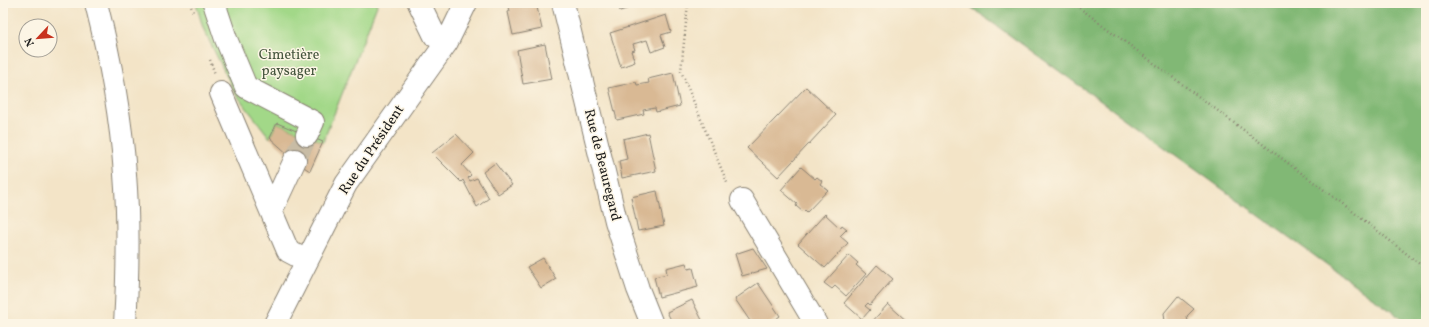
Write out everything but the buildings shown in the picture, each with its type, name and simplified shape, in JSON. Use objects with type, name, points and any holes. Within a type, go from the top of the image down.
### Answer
[{"type":"main road","points":[[96,3],[117,107],[125,174],[128,244],[125,324]]},
{"type":"main road","points":[[214,3],[226,39],[246,88],[313,122],[307,135]]},
{"type":"main road","points":[[419,3],[436,36],[447,42]]},
{"type":"main road","name":"Rue du Président","points":[[275,324],[346,184],[447,42],[466,3]]},
{"type":"main road","name":"Rue de Beauregard","points":[[563,3],[616,221],[638,289],[652,324]]},
{"type":"main road","points":[[221,93],[288,251],[306,262]]},
{"type":"main road","points":[[269,205],[275,203],[295,160]]},
{"type":"main road","points":[[742,200],[816,324]]},
{"type":"path","points":[[688,3],[681,71],[728,186],[742,200]]},
{"type":"path","points":[[1073,3],[1347,207],[1426,269]]},
{"type":"green space","name":"Cimetière paysager","points":[[196,3],[378,3],[323,142],[277,123],[270,138],[235,93],[203,28]]},
{"type":"green space","points":[[965,3],[1426,3],[1426,324],[1409,324]]},
{"type":"tunnel","points":[[295,160],[307,135]]}]
